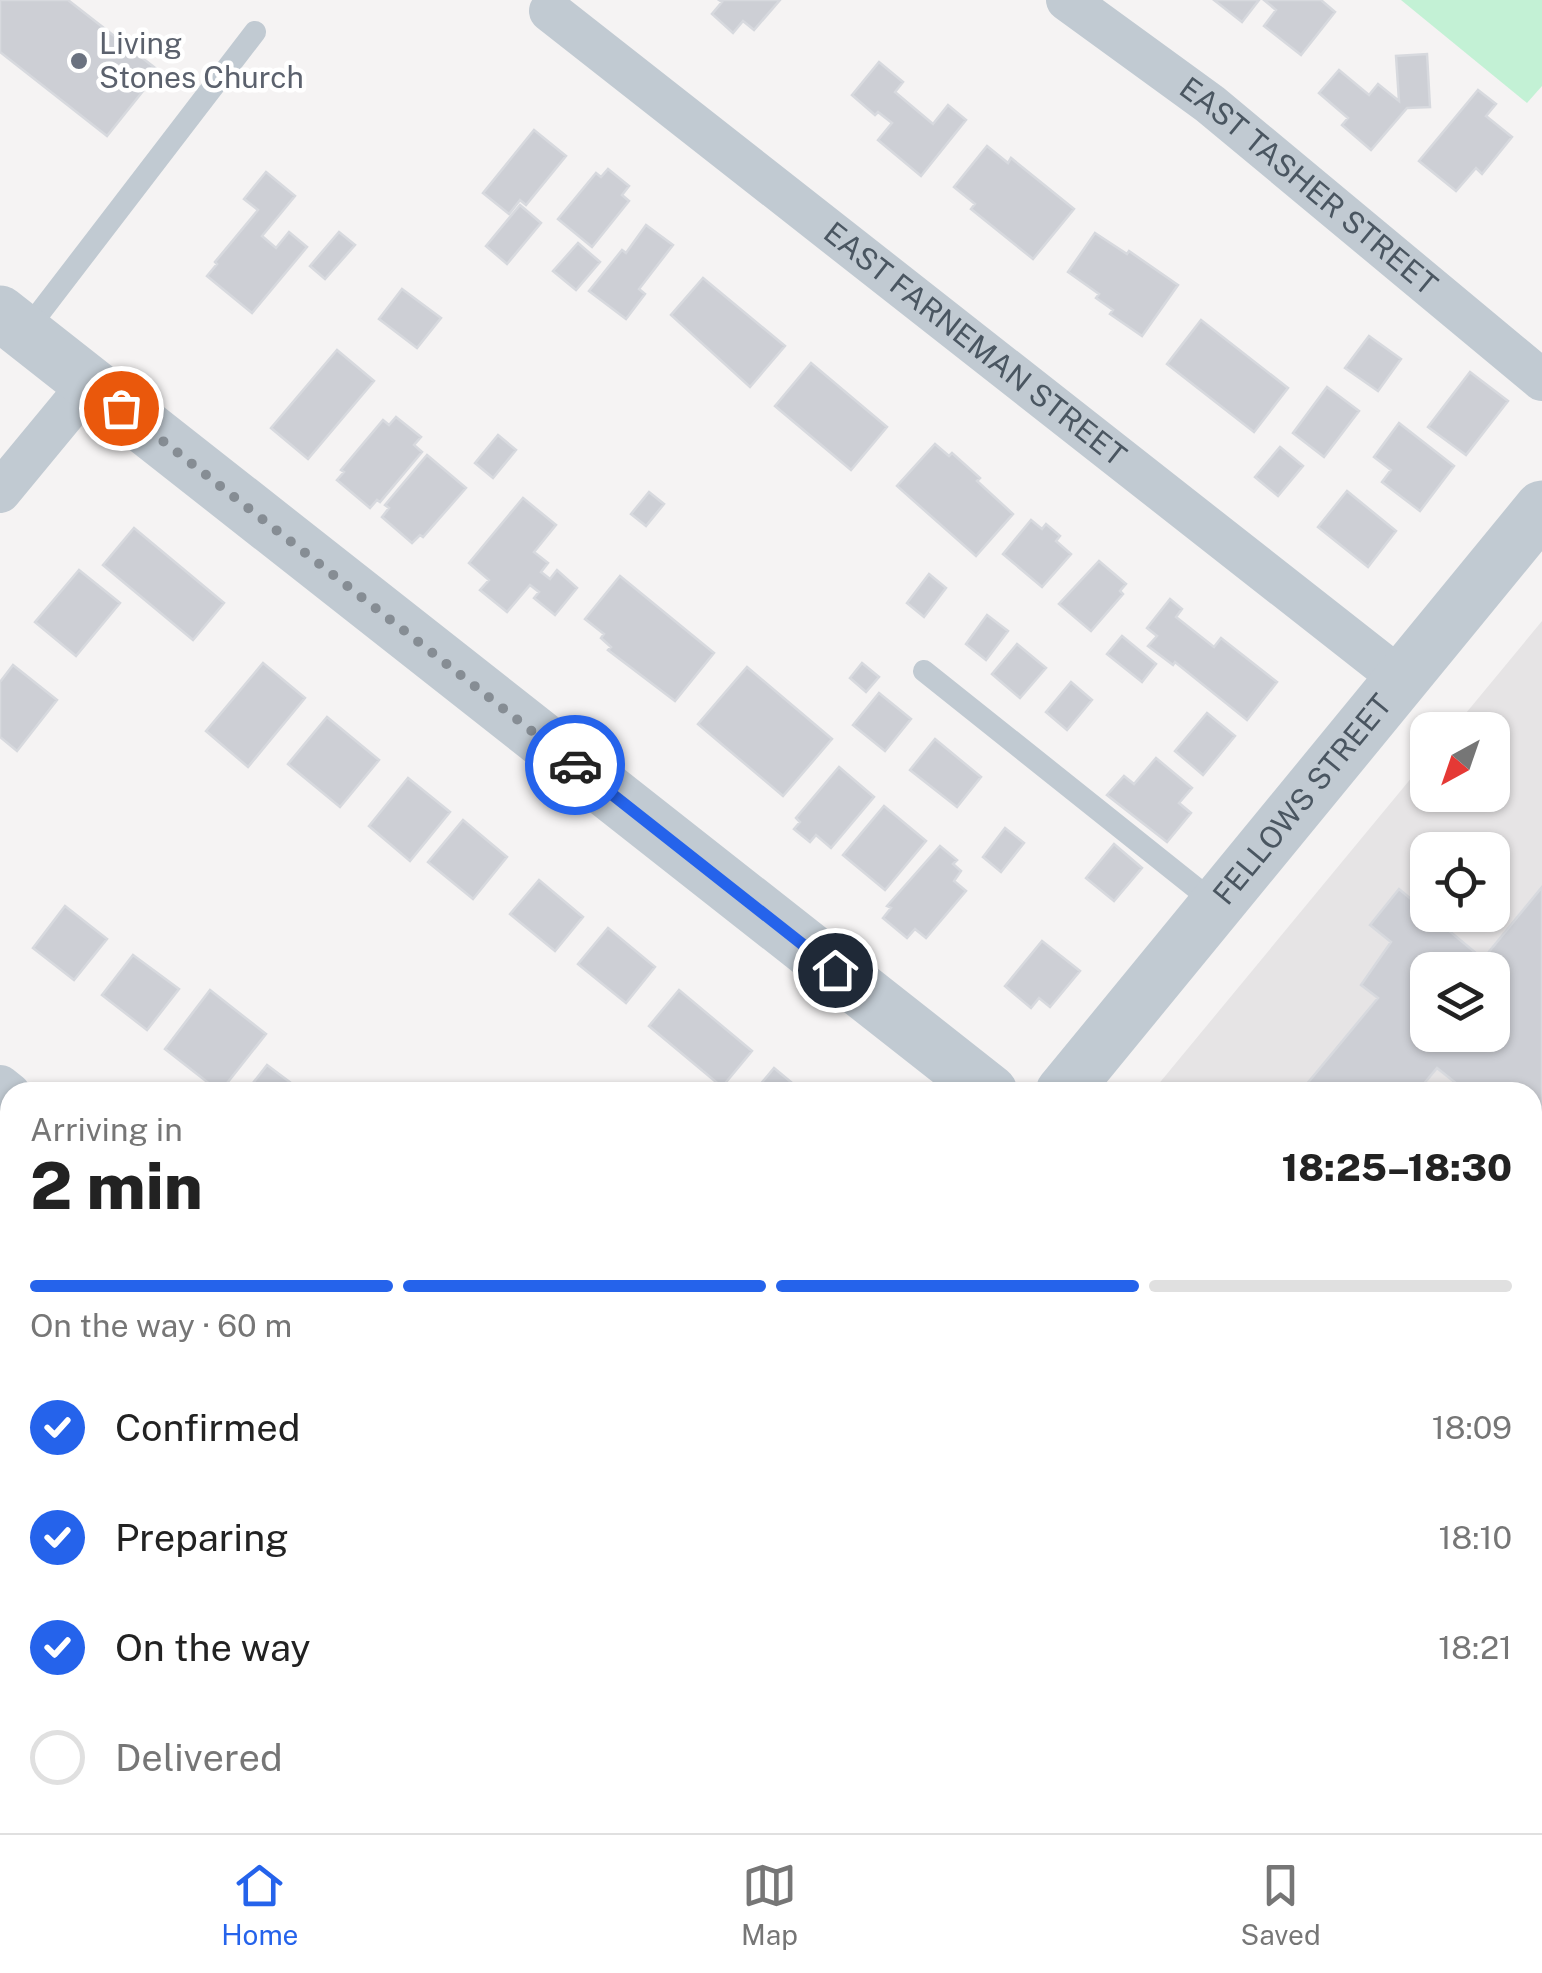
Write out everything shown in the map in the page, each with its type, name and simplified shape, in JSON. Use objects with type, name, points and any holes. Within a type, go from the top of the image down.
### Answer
[{"type":"street","name":"EAST TASHER STREET","points":[[1067,0],[1210,104],[1542,380]]},
{"type":"street","name":"EAST FARNEMAN STREET","points":[[550,11],[1400,680]]},
{"type":"street","points":[[12,322],[977,1082]]},
{"type":"street","points":[[0,492],[90,383]]},
{"type":"street","name":"FELLOWS STREET","points":[[1071,1082],[1542,508]]},
{"type":"lane","points":[[12,322],[255,32]]},
{"type":"lane","points":[[924,671],[1216,904]]},
{"type":"shaded area","points":[[1542,621],[1542,1082],[1160,1082],[1410,780],[1410,812],[1510,812],[1510,712],[1467,712]]},
{"type":"green space","points":[[1401,0],[1542,0],[1542,86],[1527,103]]},
{"type":"building","name":"Living Stones Church","points":[[0,0],[68,0],[159,71],[107,136],[0,52]]},
{"type":"building","points":[[719,0],[780,0],[754,30],[743,21],[733,33],[712,14],[722,2]]},
{"type":"building","points":[[1214,0],[1259,0],[1242,22]]},
{"type":"building","points":[[1264,0],[1321,0],[1335,12],[1301,55],[1264,26],[1276,10]]},
{"type":"building","points":[[1427,54],[1430,107],[1407,108],[1371,150],[1342,125],[1348,118],[1319,93],[1339,70],[1369,95],[1378,84],[1399,101],[1396,56]]},
{"type":"building","points":[[879,62],[903,82],[895,92],[933,124],[948,105],[966,120],[921,176],[878,140],[892,123],[878,112],[875,115],[852,95]]},
{"type":"building","points":[[1478,90],[1496,104],[1486,116],[1512,137],[1482,174],[1476,168],[1456,191],[1419,161]]},
{"type":"building","points":[[534,130],[566,156],[526,205],[520,200],[509,214],[483,193]]},
{"type":"building","points":[[987,146],[1008,163],[1011,158],[1074,209],[1033,259],[971,209],[975,204],[954,187]]},
{"type":"building","points":[[608,169],[629,186],[622,195],[629,201],[592,247],[558,219],[596,173],[601,177]]},
{"type":"building","points":[[266,172],[295,196],[262,236],[276,248],[289,232],[307,247],[252,313],[207,276],[258,210],[244,199]]},
{"type":"building","points":[[520,205],[541,223],[507,264],[486,246]]},
{"type":"building","points":[[646,225],[673,245],[639,289],[645,294],[626,319],[589,291],[622,250],[626,253]]},
{"type":"building","points":[[339,232],[355,245],[325,279],[310,266]]},
{"type":"building","points":[[1095,233],[1178,285],[1142,336],[1110,314],[1113,310],[1096,298],[1099,294],[1068,272]]},
{"type":"building","points":[[578,243],[600,262],[576,290],[553,271]]},
{"type":"building","points":[[703,278],[785,346],[750,387],[671,315]]},
{"type":"building","points":[[402,289],[441,318],[417,348],[379,319]]},
{"type":"building","points":[[1201,320],[1288,388],[1254,432],[1167,364]]},
{"type":"building","points":[[1369,336],[1401,359],[1378,391],[1345,368]]},
{"type":"building","points":[[337,350],[374,381],[308,459],[271,428]]},
{"type":"building","points":[[811,363],[887,427],[851,470],[775,406]]},
{"type":"building","points":[[1470,372],[1508,401],[1466,455],[1428,427]]},
{"type":"building","points":[[1327,387],[1359,411],[1324,457],[1293,433]]},
{"type":"building","points":[[396,417],[421,437],[414,445],[422,452],[380,502],[377,500],[370,508],[337,480],[383,420],[389,425]]},
{"type":"building","points":[[1399,423],[1454,466],[1420,511],[1382,482],[1391,470],[1374,457]]},
{"type":"building","points":[[498,435],[516,450],[493,478],[475,463]]},
{"type":"building","points":[[935,444],[949,456],[952,453],[980,478],[977,481],[1013,514],[976,556],[897,486]]},
{"type":"building","points":[[1280,447],[1303,466],[1278,496],[1255,477]]},
{"type":"building","points":[[427,455],[466,488],[423,537],[420,535],[412,543],[382,517],[389,508],[385,505]]},
{"type":"building","points":[[1347,491],[1396,531],[1368,567],[1318,527]]},
{"type":"building","points":[[649,492],[664,504],[646,526],[631,514]]},
{"type":"building","points":[[523,498],[556,525],[534,552],[548,563],[541,572],[550,579],[557,570],[577,588],[555,615],[534,598],[539,592],[530,585],[507,612],[480,590],[489,580],[469,563]]},
{"type":"building","points":[[1031,520],[1042,529],[1046,524],[1060,536],[1056,541],[1071,554],[1042,587],[1003,554]]},
{"type":"building","points":[[134,528],[224,603],[193,640],[103,565]]},
{"type":"building","points":[[1099,561],[1126,584],[1120,591],[1123,594],[1091,631],[1059,604]]},
{"type":"building","points":[[79,570],[120,603],[76,656],[35,622]]},
{"type":"building","points":[[929,574],[946,588],[924,617],[907,603]]},
{"type":"building","points":[[620,576],[714,653],[675,701],[608,650],[611,647],[601,638],[604,634],[585,619]]},
{"type":"building","points":[[1170,599],[1182,609],[1176,617],[1214,647],[1221,638],[1277,682],[1247,720],[1175,662],[1173,665],[1148,646],[1157,636],[1147,628]]},
{"type":"building","points":[[987,615],[1008,631],[986,660],[966,644]]},
{"type":"building","points":[[1122,636],[1156,664],[1142,682],[1107,654]]},
{"type":"building","points":[[1017,644],[1046,668],[1020,698],[992,674]]},
{"type":"building","points":[[263,663],[305,698],[248,767],[206,731]]},
{"type":"building","points":[[862,663],[879,677],[866,692],[850,678]]},
{"type":"building","points":[[13,665],[57,700],[17,751],[0,737],[0,682]]},
{"type":"building","points":[[747,667],[832,739],[783,796],[698,724]]},
{"type":"building","points":[[1071,682],[1092,700],[1067,730],[1046,712]]},
{"type":"building","points":[[879,693],[911,719],[885,751],[853,725]]},
{"type":"building","points":[[1207,713],[1235,736],[1203,775],[1175,751]]},
{"type":"building","points":[[327,717],[379,760],[340,807],[288,764]]},
{"type":"building","points":[[935,739],[981,777],[957,807],[910,770]]},
{"type":"building","points":[[1156,758],[1192,788],[1179,803],[1191,813],[1167,842],[1107,795],[1124,776],[1134,784]]},
{"type":"building","points":[[839,767],[874,797],[831,848],[816,835],[810,842],[794,829],[800,822],[796,818]]},
{"type":"building","points":[[408,778],[450,812],[410,861],[369,826]]},
{"type":"building","points":[[884,806],[926,841],[885,890],[843,855]]},
{"type":"building","points":[[463,820],[507,857],[473,899],[428,862]]},
{"type":"building","points":[[1005,828],[1024,843],[1001,872],[983,857]]},
{"type":"building","points":[[1114,844],[1142,868],[1114,901],[1086,878]]},
{"type":"building","points":[[940,846],[957,860],[953,864],[961,871],[954,881],[966,891],[926,938],[915,929],[907,938],[883,918],[891,908],[887,906]]},
{"type":"building","points":[[539,880],[583,917],[555,951],[510,914]]},
{"type":"building","points":[[1542,887],[1542,1082],[1454,1082],[1437,1068],[1425,1082],[1308,1082],[1378,998],[1361,985],[1391,942],[1370,925],[1399,889],[1410,898],[1410,932],[1451,932],[1475,952],[1410,952],[1410,1052],[1510,1052],[1510,952],[1489,952],[1505,932],[1510,932],[1510,926]]},
{"type":"building","points":[[65,906],[107,939],[74,980],[33,948]]},
{"type":"building","points":[[608,928],[655,967],[626,1003],[578,964]]},
{"type":"building","points":[[1042,941],[1080,971],[1050,1007],[1039,998],[1031,1008],[1005,986]]},
{"type":"building","points":[[133,955],[179,989],[147,1030],[102,995]]},
{"type":"building","points":[[210,990],[266,1034],[228,1082],[207,1082],[165,1049]]},
{"type":"building","points":[[679,990],[752,1051],[726,1082],[716,1082],[649,1026]]},
{"type":"building","points":[[267,1065],[290,1082],[254,1082]]},
{"type":"building","points":[[774,1068],[791,1082],[762,1082]]},
{"type":"way so far","points":[[121,408],[575,765]]},
{"type":"place","name":"Living Stones Church","points":[[79,61]]},
{"type":"route","points":[[575,765],[835,970]]}]
